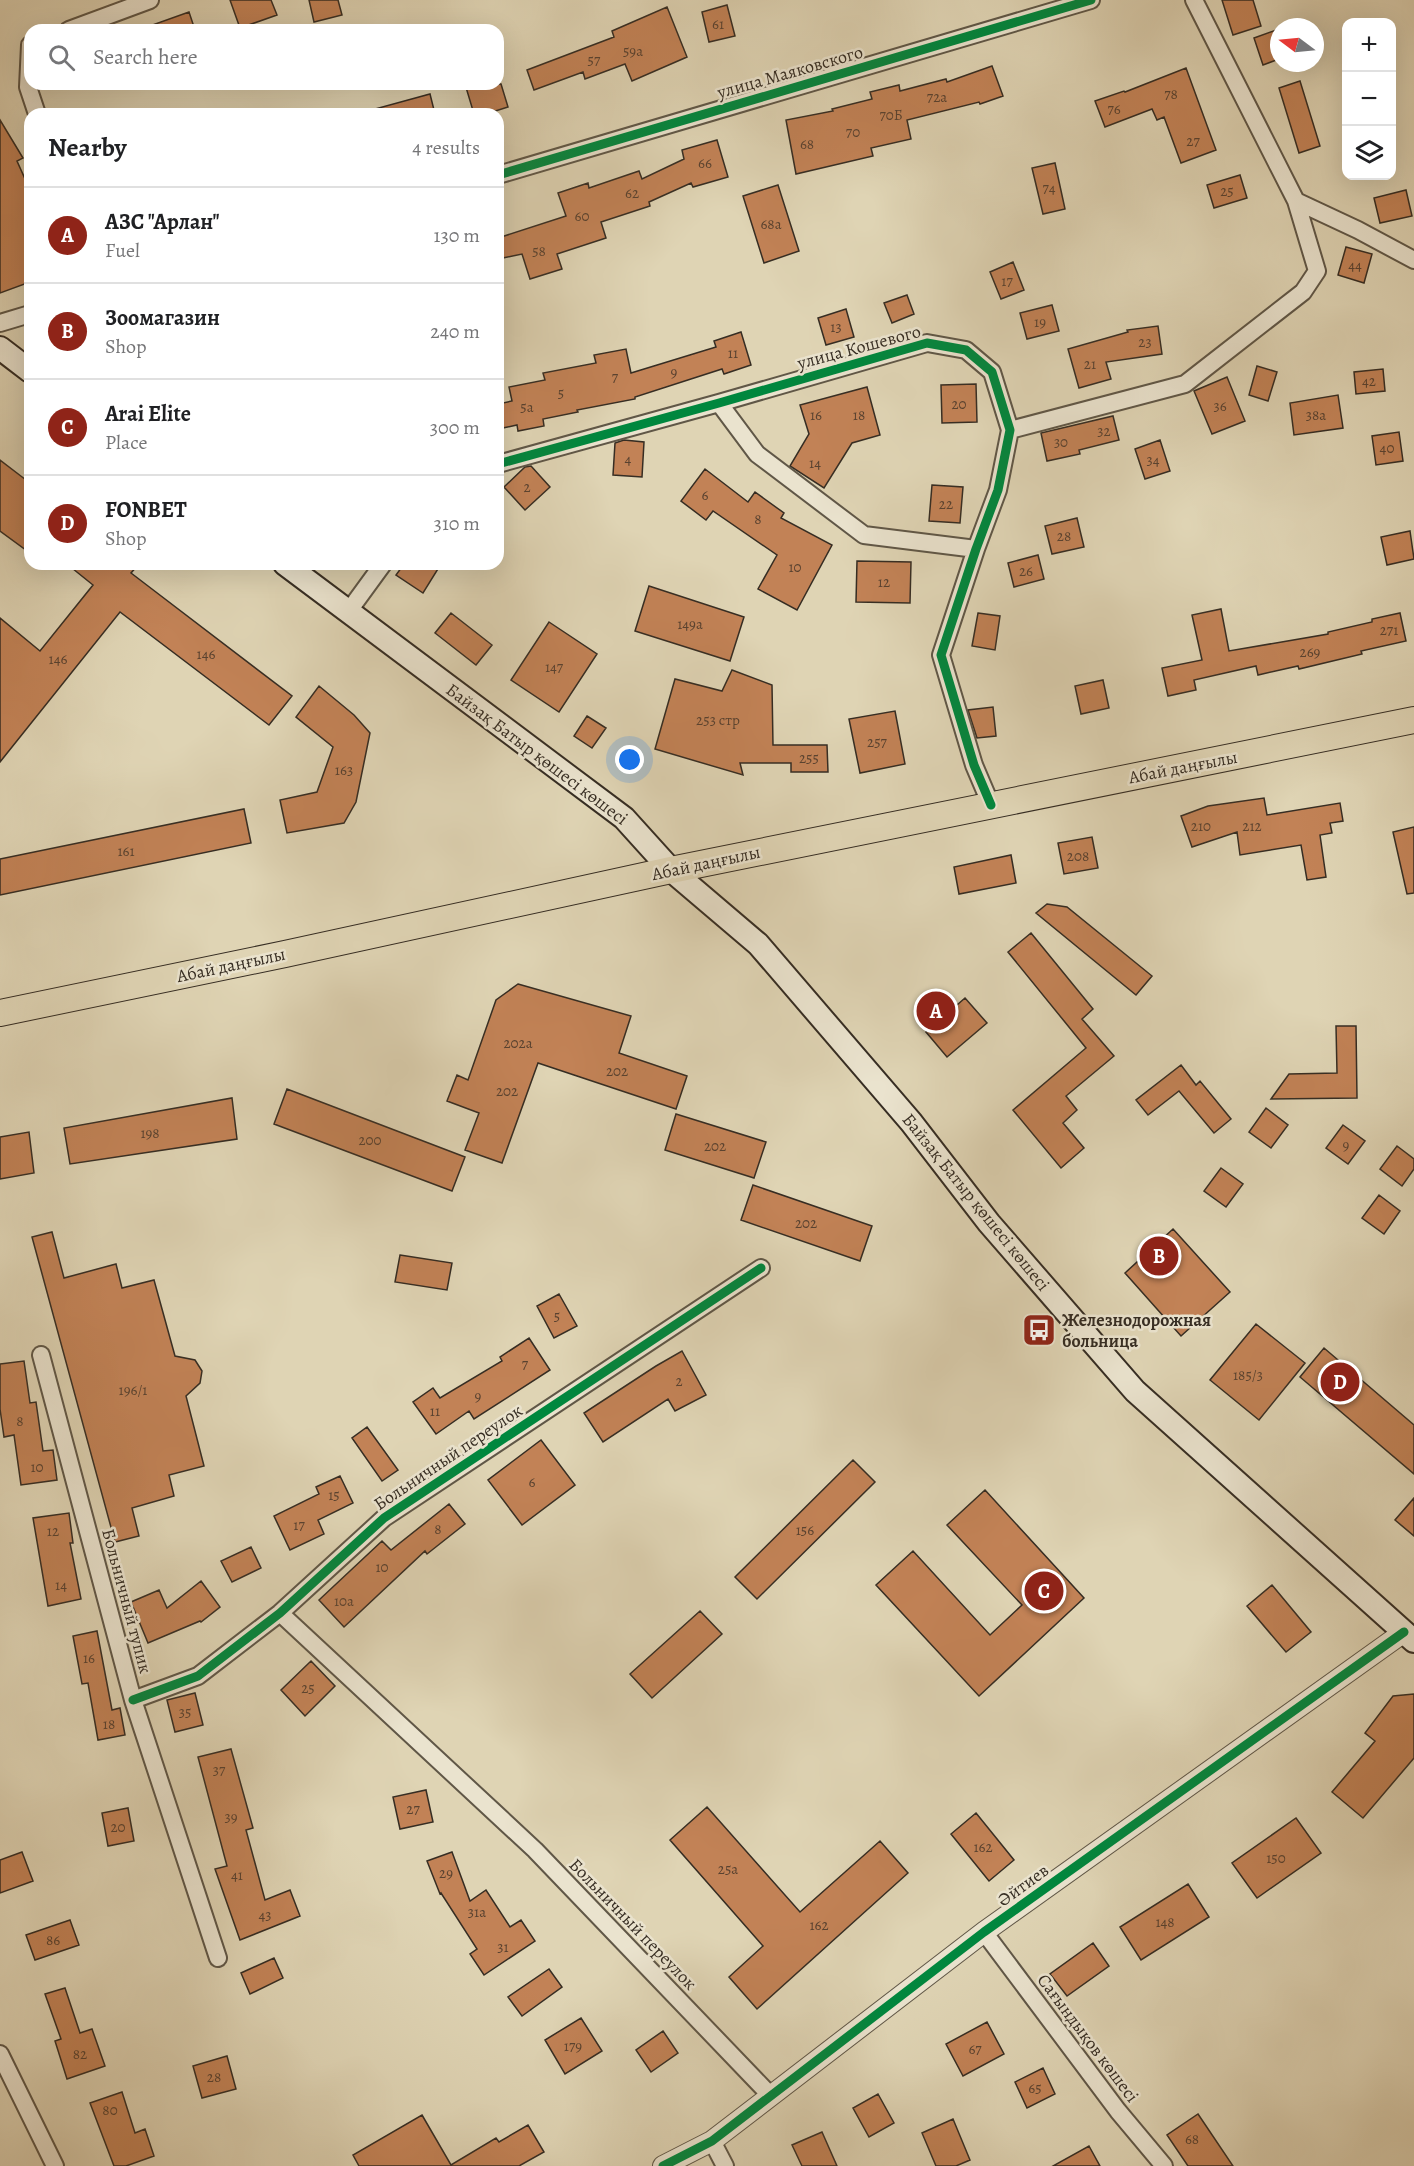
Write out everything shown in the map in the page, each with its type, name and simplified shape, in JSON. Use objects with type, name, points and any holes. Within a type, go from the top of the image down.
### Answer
[{"type":"main road","points":[[0,348],[24,366]]},
{"type":"main road","name":"Байзақ Батыр қөшесі көшесі","points":[[293,570],[624,818],[671,870],[758,944],[911,1122],[988,1223],[1135,1391],[1409,1636]]},
{"type":"main road","name":"Абай даңғылы","points":[[0,1013],[671,870],[1414,720]]},
{"type":"street","points":[[85,24],[150,0]]},
{"type":"street","name":"улица Маяковского","points":[[504,173],[1091,0]]},
{"type":"street","points":[[1010,430],[1185,384],[1303,292],[1317,271],[1296,201],[1194,0]]},
{"type":"street","points":[[29,90],[35,108]]},
{"type":"street","points":[[1296,201],[1414,260]]},
{"type":"street","points":[[0,323],[24,316]]},
{"type":"street","name":"улица Кошевого","points":[[504,462],[927,343],[966,350],[992,372],[1010,430],[998,490],[941,655],[974,765],[991,805]]},
{"type":"street","points":[[719,403],[757,454],[864,535],[976,549]]},
{"type":"street","points":[[348,612],[378,570]]},
{"type":"street","name":"Больничный переулок","points":[[133,1700],[198,1676],[280,1613],[384,1518],[761,1268]]},
{"type":"street","name":"Больничный тупик","points":[[41,1355],[133,1700],[218,1958]]},
{"type":"street","name":"Больничный переулок","points":[[280,1613],[535,1850],[770,2095]]},
{"type":"street","name":"Әйтиев","points":[[663,2166],[712,2141],[984,1932],[1409,1636]]},
{"type":"street","name":"Сағындықов көшесі","points":[[984,1932],[1118,2111],[1164,2166]]},
{"type":"street","points":[[0,2054],[55,2166]]},
{"type":"street","points":[[712,2141],[725,2166]]},
{"type":"building","points":[[230,0],[271,0],[277,15],[251,24],[239,24]]},
{"type":"building","points":[[309,0],[338,0],[342,15],[314,22]]},
{"type":"building","points":[[1222,0],[1253,0],[1261,26],[1233,35]]},
{"type":"building","points":[[727,5],[735,36],[709,42],[702,12]]},
{"type":"building","points":[[667,7],[687,57],[632,81],[625,64],[585,79],[583,72],[534,90],[527,70],[614,37],[612,31]]},
{"type":"building","points":[[189,12],[193,24],[155,24]]},
{"type":"building","points":[[1270,32],[1270,62],[1263,65],[1254,38]]},
{"type":"building","points":[[992,66],[1003,96],[980,104],[979,102],[907,120],[911,139],[871,148],[873,156],[796,174],[786,120],[833,111],[832,109],[872,99],[870,92],[899,85],[900,91],[946,79],[947,82]]},
{"type":"building","points":[[1186,68],[1216,150],[1181,163],[1164,117],[1157,120],[1152,109],[1105,127],[1095,101]]},
{"type":"building","points":[[1300,81],[1320,146],[1299,153],[1279,88]]},
{"type":"building","points":[[467,90],[503,90],[508,107],[504,108],[472,108]]},
{"type":"building","points":[[430,94],[434,108],[379,108]]},
{"type":"building","points":[[0,120],[23,158],[17,161],[24,177],[24,284],[0,293]]},
{"type":"building","points":[[717,140],[728,177],[693,187],[691,183],[649,202],[650,206],[601,222],[606,238],[557,254],[562,269],[530,279],[522,254],[504,258],[504,236],[566,216],[558,193],[588,183],[589,188],[639,171],[642,179],[684,159],[682,150]]},
{"type":"building","points":[[1055,163],[1065,209],[1043,214],[1032,168]]},
{"type":"building","points":[[1240,175],[1247,198],[1214,208],[1207,185]]},
{"type":"building","points":[[778,185],[799,251],[764,263],[743,196]]},
{"type":"building","points":[[1406,190],[1412,216],[1380,223],[1374,198]]},
{"type":"building","points":[[1346,247],[1372,254],[1364,283],[1338,275]]},
{"type":"building","points":[[1013,262],[1024,290],[1001,299],[990,272]]},
{"type":"building","points":[[907,295],[914,314],[892,323],[884,303]]},
{"type":"building","points":[[1052,305],[1059,331],[1027,339],[1020,313]]},
{"type":"building","points":[[846,309],[854,337],[826,345],[818,318]]},
{"type":"building","points":[[1158,326],[1162,354],[1106,362],[1111,379],[1079,388],[1068,349],[1128,332],[1127,330]]},
{"type":"building","points":[[741,332],[751,365],[724,374],[722,369],[635,397],[635,399],[543,419],[544,426],[518,431],[517,425],[504,428],[504,403],[512,401],[509,387],[545,380],[543,373],[596,363],[594,355],[626,349],[631,373],[716,347],[714,341]]},
{"type":"building","points":[[1257,366],[1277,372],[1268,401],[1249,395]]},
{"type":"building","points":[[1383,369],[1385,391],[1356,394],[1354,372]]},
{"type":"building","points":[[1227,377],[1245,421],[1212,434],[1194,391]]},
{"type":"building","points":[[976,384],[977,422],[942,423],[941,385]]},
{"type":"building","points":[[867,387],[880,435],[852,443],[824,488],[790,466],[809,434],[800,405]]},
{"type":"building","points":[[1338,395],[1343,428],[1294,435],[1290,403]]},
{"type":"building","points":[[1113,416],[1119,440],[1079,450],[1080,454],[1047,461],[1041,433]]},
{"type":"building","points":[[1399,432],[1403,461],[1376,465],[1372,436]]},
{"type":"building","points":[[624,440],[644,442],[642,477],[613,475],[615,443]]},
{"type":"building","points":[[1160,440],[1170,471],[1145,479],[1135,449]]},
{"type":"building","points":[[0,460],[24,478],[24,549],[0,531]]},
{"type":"building","points":[[531,466],[550,487],[525,510],[504,487],[525,467]]},
{"type":"building","points":[[705,469],[748,502],[755,492],[784,513],[781,518],[832,545],[797,610],[758,589],[777,555],[713,511],[706,520],[681,501]]},
{"type":"building","points":[[932,485],[963,487],[960,523],[929,521]]},
{"type":"building","points":[[1077,518],[1084,547],[1052,554],[1045,526]]},
{"type":"building","points":[[1410,531],[1414,559],[1387,565],[1381,537]]},
{"type":"building","points":[[1038,555],[1044,579],[1014,587],[1008,563]]},
{"type":"building","points":[[857,561],[911,562],[910,603],[856,602]]},
{"type":"building","points":[[74,570],[134,570],[131,573],[292,696],[269,725],[120,612],[0,762],[0,618],[40,651],[93,585]]},
{"type":"building","points":[[400,570],[437,570],[423,593],[396,575]]},
{"type":"building","points":[[649,586],[744,617],[730,661],[635,631]]},
{"type":"building","points":[[1221,609],[1229,651],[1328,634],[1328,632],[1372,622],[1372,619],[1400,613],[1406,641],[1299,669],[1298,666],[1258,675],[1256,666],[1194,680],[1196,690],[1168,696],[1162,668],[1202,660],[1192,615]]},
{"type":"building","points":[[451,613],[492,645],[476,665],[435,633]]},
{"type":"building","points":[[978,613],[1000,616],[995,650],[972,646]]},
{"type":"building","points":[[549,622],[597,654],[559,712],[511,680]]},
{"type":"building","points":[[732,670],[772,685],[773,745],[827,745],[828,772],[791,772],[791,763],[740,763],[743,775],[655,749],[675,679],[722,691]]},
{"type":"building","points":[[1103,680],[1109,708],[1081,714],[1075,686]]},
{"type":"building","points":[[319,686],[354,715],[370,733],[356,802],[344,823],[287,833],[280,800],[317,792],[333,747],[296,717]]},
{"type":"building","points":[[993,707],[996,736],[977,738],[968,710]]},
{"type":"building","points":[[895,711],[905,764],[860,773],[849,719]]},
{"type":"building","points":[[587,716],[606,728],[592,748],[574,736]]},
{"type":"building","points":[[1264,798],[1267,815],[1340,803],[1343,821],[1330,823],[1332,833],[1320,835],[1326,877],[1307,880],[1301,845],[1240,855],[1237,832],[1192,847],[1181,816],[1208,806]]},
{"type":"building","points":[[244,809],[251,843],[0,895],[0,859]]},
{"type":"building","points":[[1414,827],[1414,893],[1407,894],[1393,832]]},
{"type":"building","points":[[1092,837],[1098,868],[1064,874],[1058,843]]},
{"type":"building","points":[[1011,855],[1016,883],[959,894],[954,867]]},
{"type":"building","points":[[1047,904],[1067,907],[1152,976],[1136,995],[1036,913]]},
{"type":"building","points":[[1031,933],[1093,1009],[1082,1019],[1114,1056],[1066,1096],[1077,1110],[1063,1123],[1084,1148],[1061,1168],[1013,1110],[1086,1048],[1008,952]]},
{"type":"building","points":[[518,984],[631,1016],[619,1053],[687,1076],[676,1109],[538,1063],[502,1163],[465,1150],[479,1113],[447,1101],[457,1075],[468,1080],[496,1000]]},
{"type":"building","points":[[965,998],[987,1023],[947,1057],[926,1032]]},
{"type":"building","points":[[1336,1026],[1356,1026],[1357,1098],[1271,1099],[1289,1074],[1337,1073]]},
{"type":"building","points":[[1181,1065],[1196,1085],[1200,1081],[1231,1119],[1214,1133],[1179,1091],[1148,1115],[1136,1100]]},
{"type":"building","points":[[287,1089],[465,1157],[452,1191],[274,1124]]},
{"type":"building","points":[[232,1098],[237,1139],[70,1164],[64,1128]]},
{"type":"building","points":[[1266,1108],[1288,1125],[1271,1148],[1249,1132]]},
{"type":"building","points":[[676,1114],[766,1142],[754,1178],[665,1150]]},
{"type":"building","points":[[1343,1125],[1365,1141],[1348,1164],[1326,1148]]},
{"type":"building","points":[[29,1132],[34,1173],[0,1179],[0,1137]]},
{"type":"building","points":[[1397,1146],[1414,1159],[1414,1169],[1402,1186],[1380,1169]]},
{"type":"building","points":[[1221,1168],[1243,1184],[1226,1207],[1204,1191]]},
{"type":"building","points":[[753,1185],[872,1226],[860,1261],[741,1220]]},
{"type":"building","points":[[1379,1195],[1400,1211],[1384,1234],[1362,1218]]},
{"type":"building","points":[[1173,1229],[1230,1292],[1181,1336],[1125,1273]]},
{"type":"building","points":[[52,1232],[64,1278],[116,1264],[122,1288],[154,1280],[175,1356],[195,1360],[202,1371],[200,1383],[186,1396],[204,1466],[169,1475],[174,1496],[132,1508],[139,1536],[115,1542],[32,1237]]},
{"type":"building","points":[[400,1255],[452,1263],[447,1290],[395,1282]]},
{"type":"building","points":[[559,1294],[577,1326],[554,1338],[537,1306]]},
{"type":"building","points":[[1256,1324],[1305,1363],[1259,1420],[1210,1380]]},
{"type":"building","points":[[529,1338],[550,1370],[474,1419],[469,1411],[436,1434],[413,1402],[433,1388],[440,1398],[502,1361],[500,1357]]},
{"type":"building","points":[[1324,1348],[1414,1425],[1414,1474],[1300,1377]]},
{"type":"building","points":[[682,1351],[706,1395],[675,1411],[668,1399],[603,1442],[584,1413]]},
{"type":"building","points":[[24,1361],[30,1403],[36,1402],[43,1451],[53,1450],[57,1480],[21,1485],[14,1435],[4,1437],[0,1409],[0,1364]]},
{"type":"building","points":[[367,1427],[398,1470],[382,1481],[352,1438]]},
{"type":"building","points":[[541,1440],[575,1485],[522,1525],[488,1480]]},
{"type":"building","points":[[853,1460],[875,1482],[757,1599],[735,1577]]},
{"type":"building","points":[[340,1476],[353,1503],[318,1520],[324,1534],[290,1550],[274,1516],[319,1494],[316,1487]]},
{"type":"building","points":[[985,1490],[1084,1598],[979,1696],[876,1585],[913,1551],[990,1635],[1022,1605],[947,1525]]},
{"type":"building","points":[[1414,1498],[1414,1536],[1395,1520]]},
{"type":"building","points":[[449,1504],[465,1524],[427,1554],[425,1551],[344,1627],[319,1600],[382,1541],[391,1550]]},
{"type":"building","points":[[69,1513],[73,1543],[70,1543],[81,1599],[48,1606],[33,1518]]},
{"type":"building","points":[[251,1547],[261,1568],[232,1582],[221,1561]]},
{"type":"building","points":[[201,1581],[220,1607],[201,1622],[148,1643],[131,1602],[159,1590],[167,1608]]},
{"type":"building","points":[[1272,1585],[1311,1632],[1286,1652],[1247,1606]]},
{"type":"building","points":[[700,1611],[722,1634],[652,1698],[630,1674]]},
{"type":"building","points":[[97,1631],[112,1710],[120,1708],[125,1735],[98,1740],[88,1683],[82,1684],[73,1636]]},
{"type":"building","points":[[311,1661],[335,1686],[305,1716],[281,1690]]},
{"type":"building","points":[[195,1693],[203,1725],[175,1732],[167,1700]]},
{"type":"building","points":[[1414,1694],[1414,1758],[1363,1818],[1332,1792],[1375,1741],[1365,1733],[1393,1696]]},
{"type":"building","points":[[231,1749],[253,1828],[246,1830],[265,1900],[290,1890],[300,1916],[240,1940],[215,1869],[227,1866],[198,1757]]},
{"type":"building","points":[[426,1790],[433,1822],[400,1829],[393,1797]]},
{"type":"building","points":[[707,1807],[800,1912],[880,1841],[908,1873],[757,2009],[729,1977],[763,1946],[670,1840]]},
{"type":"building","points":[[128,1808],[134,1841],[108,1846],[102,1813]]},
{"type":"building","points":[[976,1813],[1014,1860],[989,1881],[951,1834]]},
{"type":"building","points":[[1296,1818],[1321,1853],[1257,1898],[1232,1863]]},
{"type":"building","points":[[22,1852],[33,1881],[0,1893],[0,1860]]},
{"type":"building","points":[[452,1852],[470,1901],[486,1890],[510,1927],[521,1920],[535,1941],[484,1975],[470,1954],[477,1949],[440,1894],[427,1861]]},
{"type":"building","points":[[1188,1884],[1209,1917],[1141,1960],[1120,1927]]},
{"type":"building","points":[[70,1920],[79,1945],[35,1960],[26,1935]]},
{"type":"building","points":[[1093,1943],[1109,1966],[1067,1996],[1050,1974]]},
{"type":"building","points":[[274,1958],[283,1978],[250,1994],[241,1973]]},
{"type":"building","points":[[549,1969],[562,1987],[522,2016],[508,1997]]},
{"type":"building","points":[[65,1988],[80,2033],[92,2029],[105,2066],[67,2079],[55,2041],[61,2039],[45,1994]]},
{"type":"building","points":[[581,2018],[602,2051],[565,2074],[545,2040]]},
{"type":"building","points":[[987,2022],[1004,2054],[963,2076],[946,2044]]},
{"type":"building","points":[[663,2031],[678,2053],[651,2072],[636,2050]]},
{"type":"building","points":[[227,2056],[236,2089],[202,2098],[193,2066]]},
{"type":"building","points":[[1043,2068],[1055,2094],[1027,2108],[1015,2082]]},
{"type":"building","points":[[122,2092],[135,2133],[145,2129],[154,2156],[126,2166],[114,2166],[90,2103]]},
{"type":"building","points":[[878,2094],[894,2123],[869,2137],[853,2108]]},
{"type":"building","points":[[1198,2114],[1233,2166],[1188,2166],[1167,2135]]},
{"type":"building","points":[[422,2115],[451,2165],[496,2138],[499,2142],[528,2125],[544,2152],[519,2166],[359,2166],[353,2155]]},
{"type":"building","points":[[953,2119],[970,2160],[956,2166],[936,2166],[922,2133]]},
{"type":"building","points":[[822,2132],[837,2166],[802,2166],[792,2145]]},
{"type":"building","points":[[1089,2146],[1100,2166],[1053,2166]]},
{"type":"cycle path","points":[[504,173],[1091,0]]},
{"type":"cycle path","points":[[504,462],[927,343],[966,350],[992,372],[1010,430],[998,490],[941,655],[974,765],[991,805]]},
{"type":"cycle path","points":[[133,1700],[198,1676],[280,1613],[384,1518],[761,1268]]},
{"type":"cycle path","points":[[663,2166],[712,2141],[984,1932],[1404,1632]]},
{"type":"place","name":"АЗС \"Арлан\"","points":[[936,1011]]},
{"type":"place","name":"Зоомагазин","points":[[1159,1256]]},
{"type":"place","name":"Железнодорожная больница","points":[[1039,1330]]},
{"type":"place","name":"FONBET","points":[[1340,1382]]},
{"type":"place","name":"Arai Elite","points":[[1044,1591]]}]
